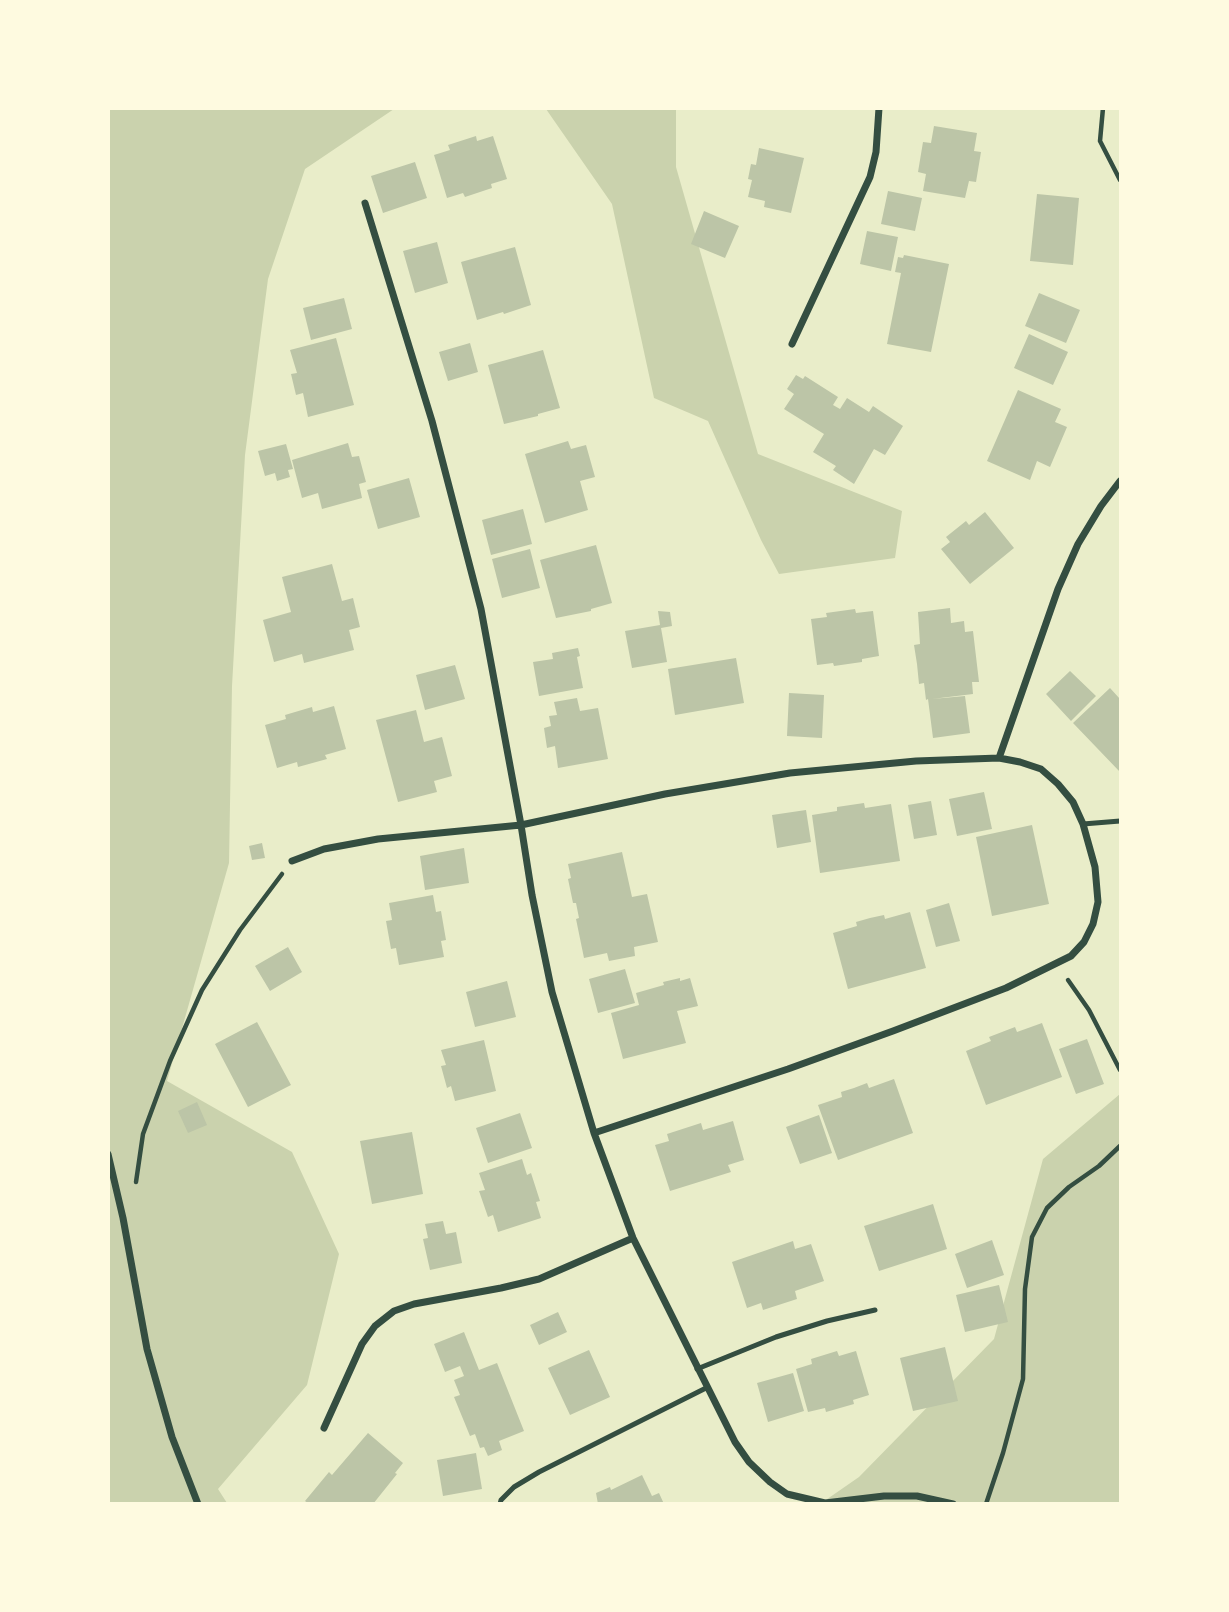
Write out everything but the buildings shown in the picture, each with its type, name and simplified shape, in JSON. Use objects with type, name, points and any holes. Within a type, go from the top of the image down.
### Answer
[{"type":"street","points":[[792,344],[870,177],[876,152],[879,108]]},
{"type":"street","points":[[365,203],[432,421],[478,596],[552,992],[594,1133],[633,1238],[735,1442],[749,1462],[770,1482],[798,1501],[825,1503],[884,1496],[917,1496],[953,1503]]},
{"type":"street","points":[[999,758],[1058,589],[1077,544],[1121,481]]},
{"type":"street","points":[[292,861],[324,849],[378,839],[522,825],[665,794],[790,773],[916,761],[999,758],[1020,762],[1041,769],[1073,802],[1083,824],[1095,867],[1098,902],[1093,924],[1084,942],[1071,956],[1006,988],[800,1065],[594,1133]]},
{"type":"street","points":[[108,1154],[123,1217],[147,1349],[172,1437],[198,1503]]},
{"type":"street","points":[[324,1429],[362,1344],[375,1326],[394,1311],[414,1304],[538,1279],[633,1238]]},
{"type":"lane","points":[[1083,824],[1121,821]]},
{"type":"lane","points":[[697,1369],[776,1337],[875,1310]]},
{"type":"lane","points":[[500,1503],[514,1487],[540,1472],[706,1388]]},
{"type":"path","points":[[1103,108],[1100,141],[1121,180]]},
{"type":"path","points":[[135,1189],[144,1134],[170,1062],[202,990],[240,930],[292,861]]},
{"type":"path","points":[[1056,965],[1089,1010],[1121,1070]]},
{"type":"path","points":[[986,1503],[1003,1453],[1023,1378],[1025,1289],[1032,1237],[1047,1208],[1121,1146]]},
{"type":"green space","points":[[108,109],[394,109],[305,169],[268,279],[245,455],[232,686],[229,863],[167,1081],[292,1152],[339,1254],[307,1385],[218,1489],[227,1503],[109,1503]]},
{"type":"green space","points":[[546,109],[676,109],[676,167],[758,454],[902,511],[895,558],[779,574],[708,421],[654,398],[612,204]]},
{"type":"green space","points":[[1120,1094],[1120,1503],[820,1504],[859,1477],[994,1339],[1043,1159]]}]
